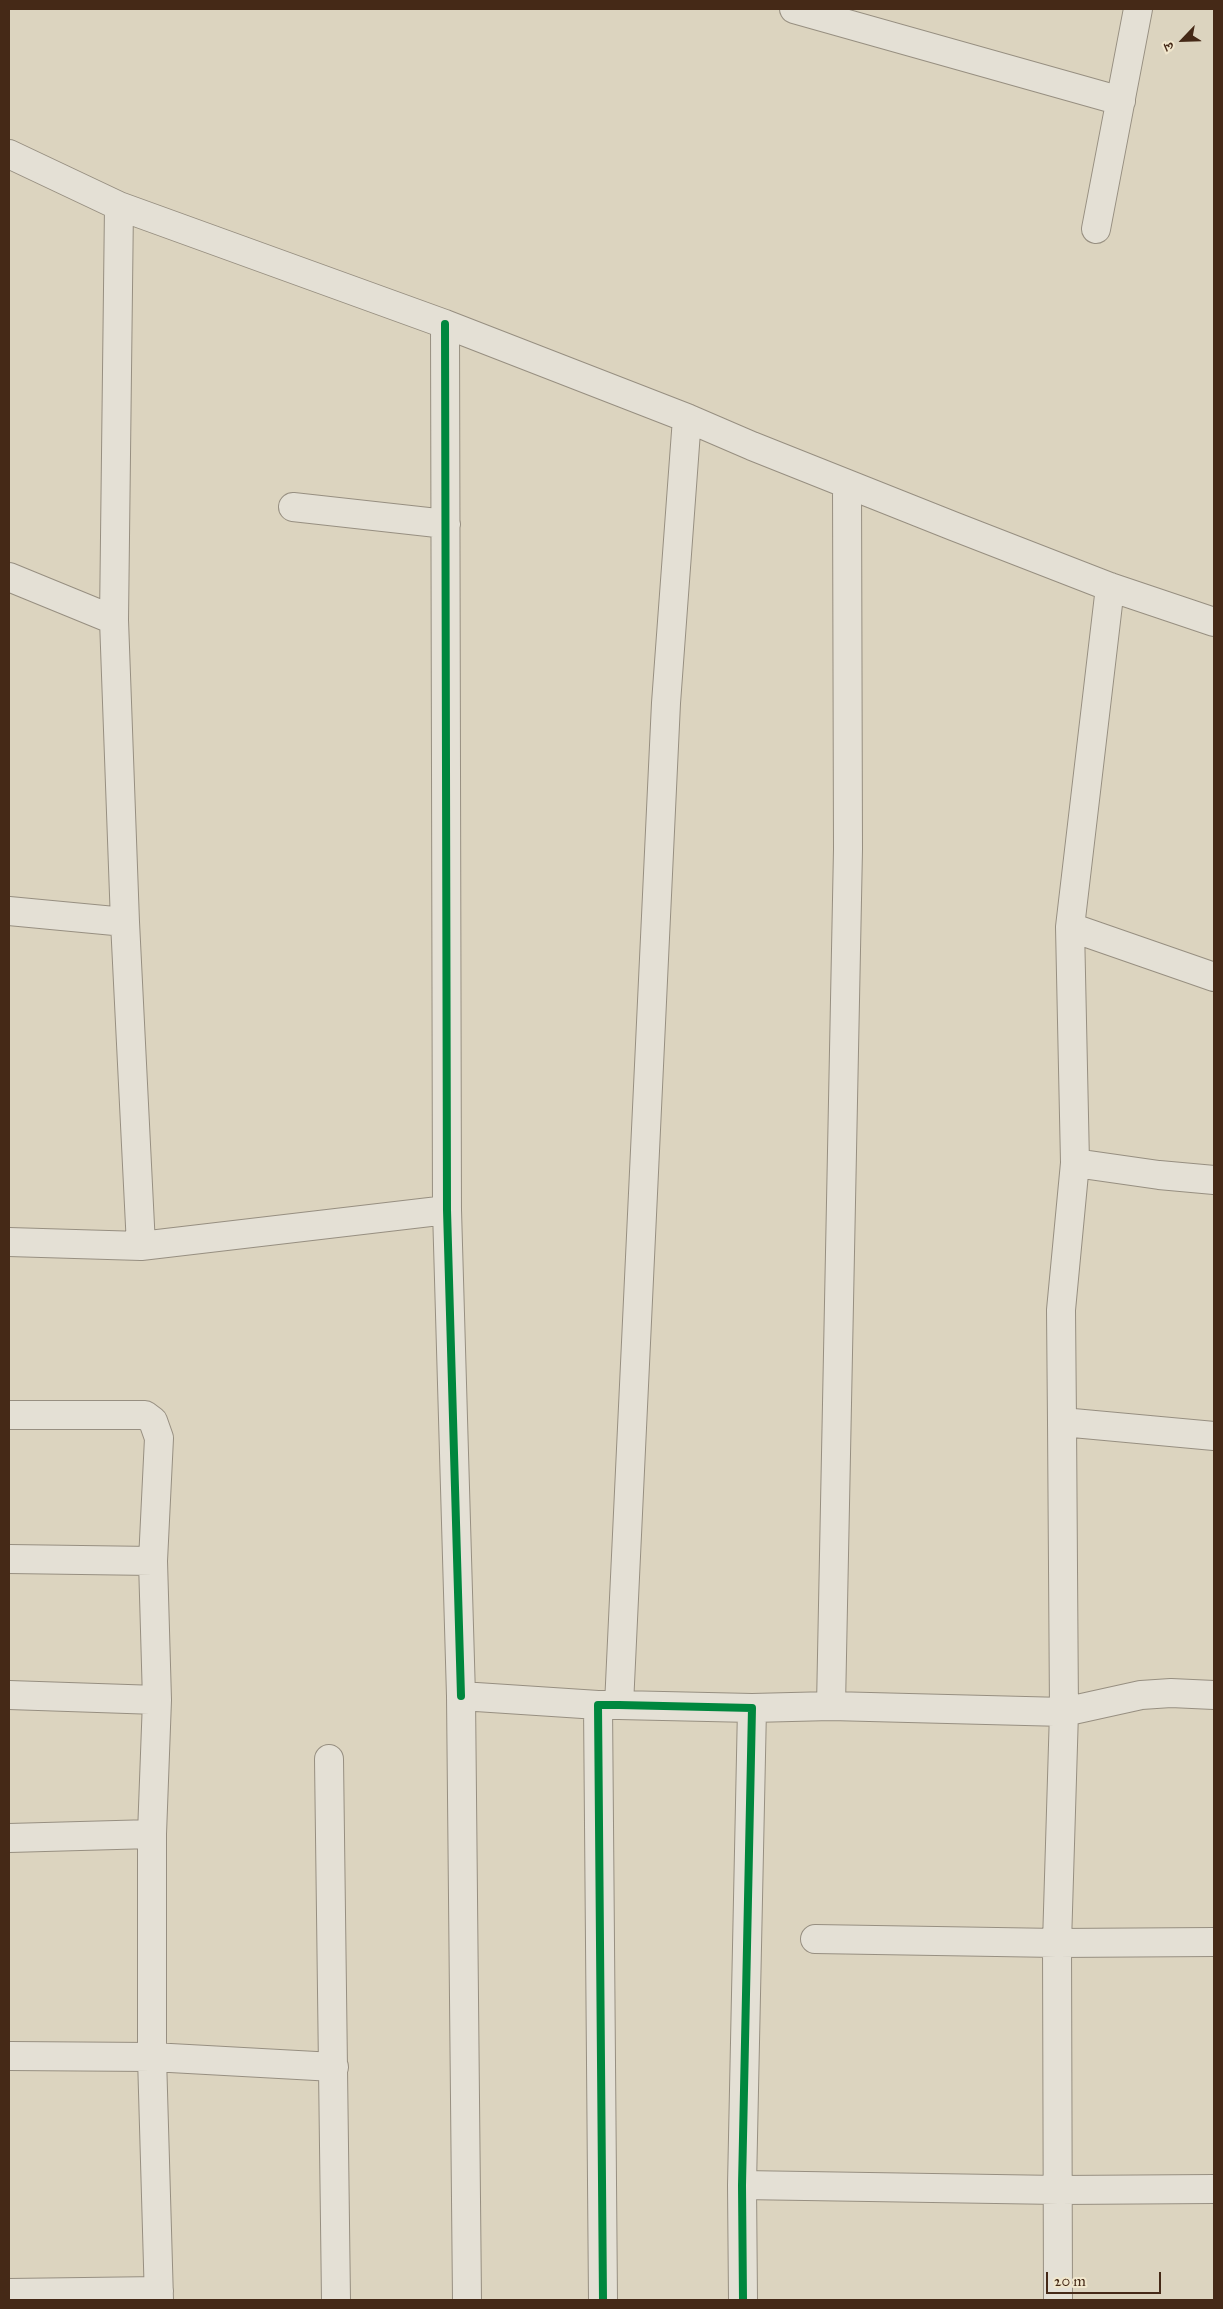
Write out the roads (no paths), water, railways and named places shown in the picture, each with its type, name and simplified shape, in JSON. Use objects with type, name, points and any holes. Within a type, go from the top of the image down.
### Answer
[{"type":"street","points":[[794,9],[1121,102]]},
{"type":"street","points":[[1096,229],[1138,9]]},
{"type":"street","points":[[9,154],[119,206],[445,324],[687,418],[847,484],[1110,586],[1214,622]]},
{"type":"street","points":[[119,206],[114,620],[125,922],[141,1246]]},
{"type":"street","points":[[445,324],[448,1210],[461,1696],[467,2300]]},
{"type":"street","points":[[603,2300],[609,1705],[666,704],[687,418]]},
{"type":"street","points":[[831,1706],[848,850],[847,484]]},
{"type":"street","points":[[293,507],[446,524]]},
{"type":"street","points":[[9,577],[114,620]]},
{"type":"street","points":[[1058,2300],[1057,1943],[1064,1712],[1061,1310],[1075,1163],[1070,927],[1110,586]]},
{"type":"street","points":[[9,911],[125,922]]},
{"type":"street","points":[[1070,927],[1214,977]]},
{"type":"street","points":[[1075,1163],[1159,1175],[1214,1180]]},
{"type":"street","points":[[9,1242],[141,1246],[448,1210]]},
{"type":"street","points":[[9,1415],[145,1416],[153,1420],[159,1438],[153,1561],[157,1700],[152,1834],[152,2057],[159,2296],[9,2293]]},
{"type":"street","points":[[1062,1422],[1214,1436]]},
{"type":"street","points":[[9,1559],[153,1561]]},
{"type":"street","points":[[461,1696],[609,1705],[752,1708],[831,1706],[1064,1712],[1141,1695],[1170,1693],[1214,1695]]},
{"type":"street","points":[[9,1695],[157,1700]]},
{"type":"street","points":[[743,2300],[742,2184],[752,1708]]},
{"type":"street","points":[[329,1759],[336,2300]]},
{"type":"street","points":[[9,1838],[152,1834]]},
{"type":"street","points":[[814,1939],[1057,1943],[1214,1942]]},
{"type":"street","points":[[9,2056],[152,2057],[334,2067]]},
{"type":"street","points":[[742,2184],[1059,2190],[1214,2189]]}]
